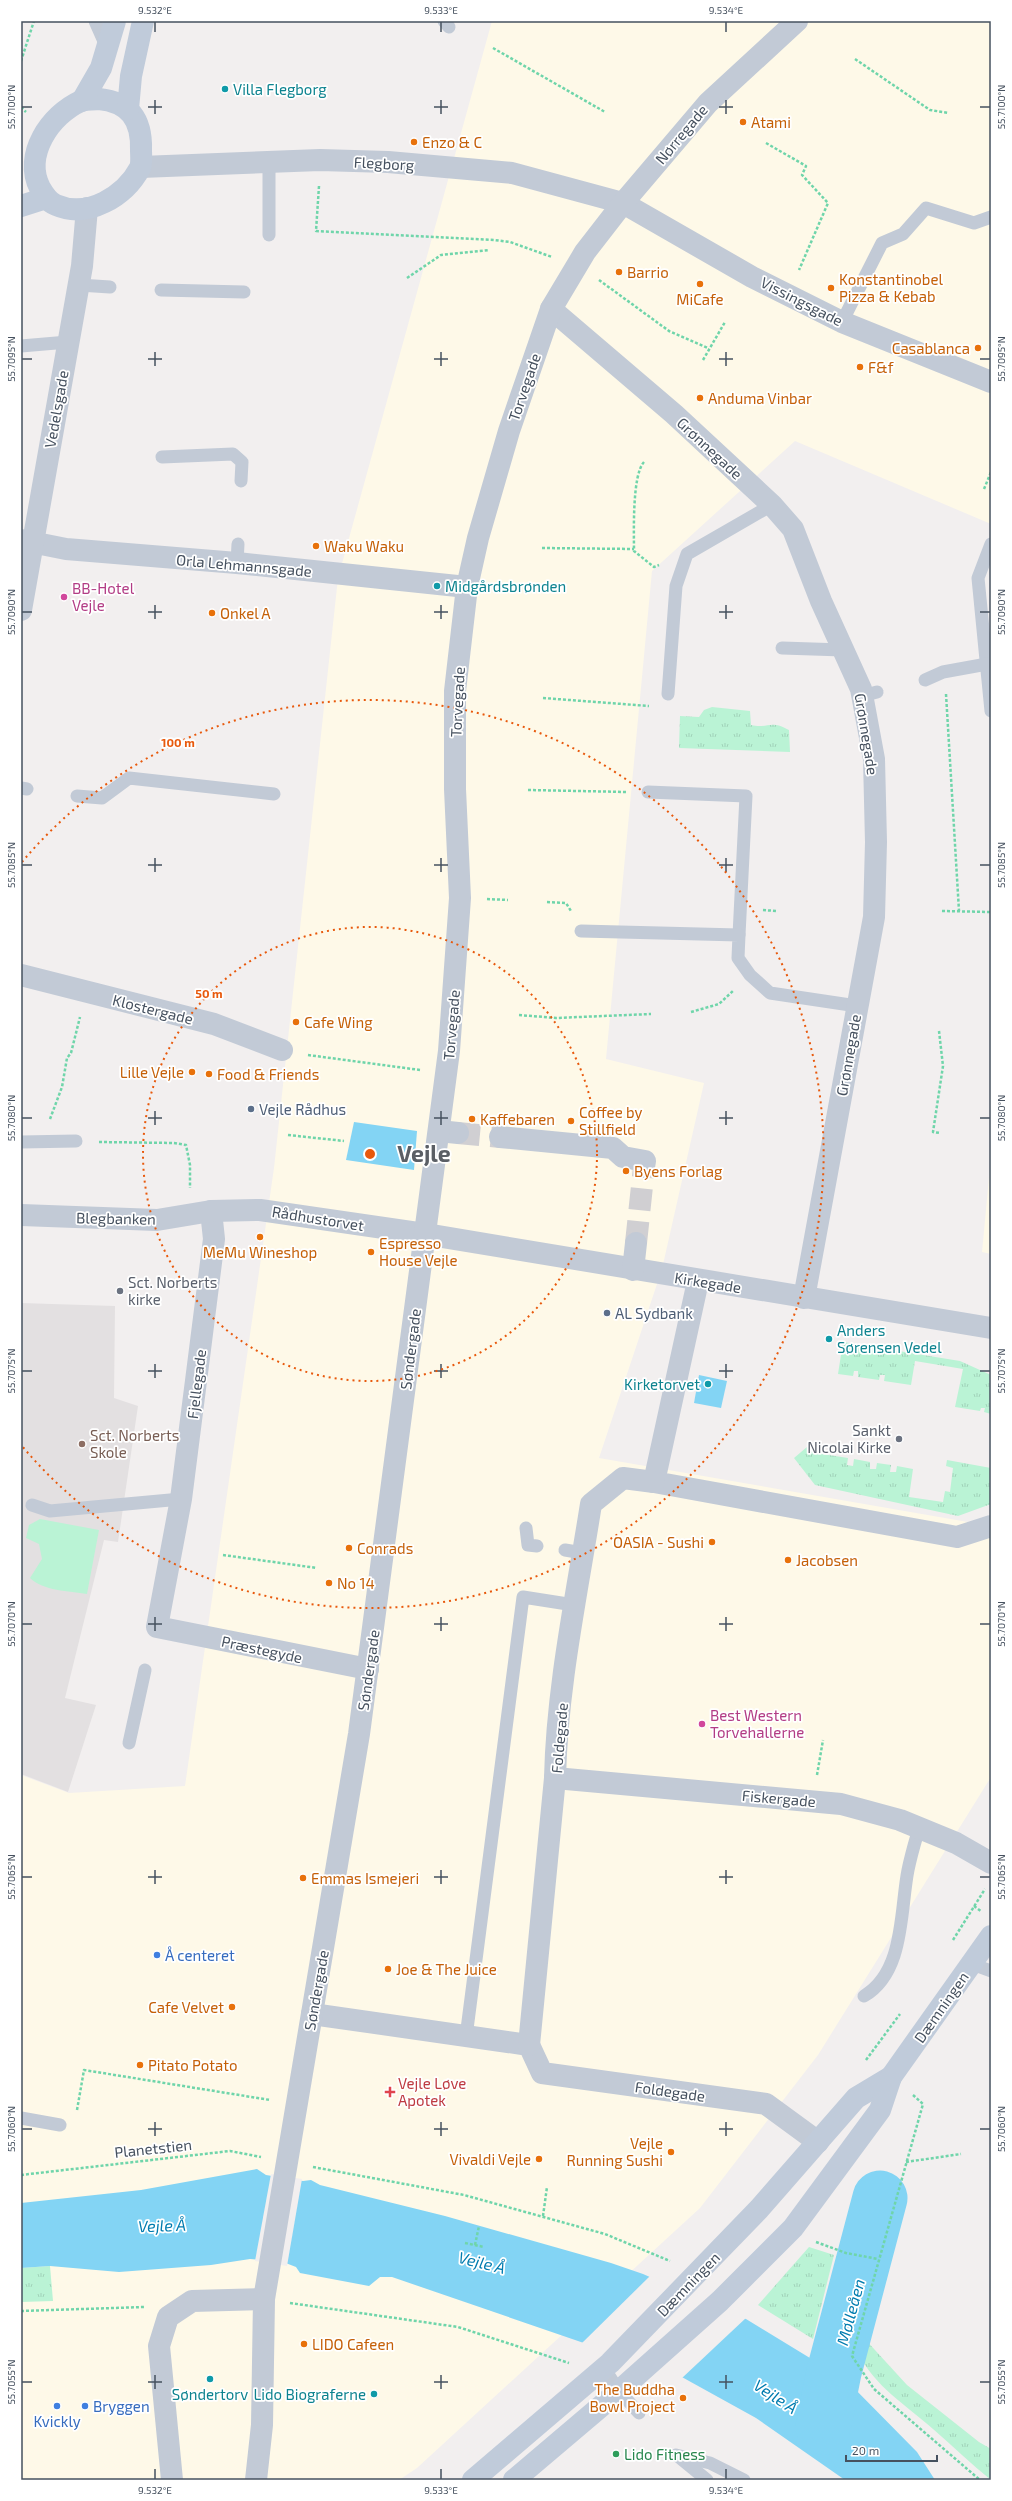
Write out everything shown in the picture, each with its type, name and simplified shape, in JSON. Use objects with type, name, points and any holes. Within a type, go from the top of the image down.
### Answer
[{"type":"street","points":[[82,100],[113,100],[128,109],[136,120],[141,138],[140,167],[118,195],[103,203],[87,208],[71,210],[55,205],[46,198],[28,170],[47,130],[58,117],[82,100],[100,68],[115,21]]},
{"type":"street","points":[[128,109],[131,76],[143,21]]},
{"type":"street","name":"Nørregade","points":[[622,203],[708,102],[797,21]]},
{"type":"street","name":"Flegborg","points":[[140,167],[320,160],[388,162],[512,173],[622,203]]},
{"type":"street","points":[[21,206],[46,198]]},
{"type":"street","name":"Torvegade","points":[[425,1234],[449,1132],[446,1074],[454,1009],[460,898],[456,789],[455,691],[467,587],[478,538],[509,431],[551,309],[577,265],[622,203]]},
{"type":"street","name":"Vissingsgade","points":[[622,203],[842,322],[991,382]]},
{"type":"street","name":"Vedelsgade","points":[[21,610],[27,541],[68,342],[78,285],[87,208]]},
{"type":"street","name":"Grønnegade","points":[[551,309],[674,414],[772,505],[793,529],[843,650],[870,694],[874,760],[876,842],[874,917],[804,1298]]},
{"type":"street","name":"Orla Lehmannsgade","points":[[27,541],[66,549],[238,554],[467,587]]},
{"type":"street","name":"Klostergade","points":[[21,975],[214,1024],[282,1050]]},
{"type":"street","points":[[500,1137],[613,1148],[622,1157],[645,1160],[644,1167]]},
{"type":"street","name":"Rådhustorvet","points":[[211,1211],[260,1210],[425,1234]]},
{"type":"street","name":"Blegbanken","points":[[21,1215],[157,1220],[211,1211]]},
{"type":"street","name":"Fjellegade","points":[[156,1630],[181,1499],[214,1239],[211,1211]]},
{"type":"street","name":"Kirkegade","points":[[425,1234],[698,1281],[991,1328]]},
{"type":"street","name":"Søndergade","points":[[264,2299],[358,1742],[425,1234]]},
{"type":"street","points":[[633,1270],[636,1243]]},
{"type":"street","points":[[698,1281],[654,1482],[957,1537],[991,1526]]},
{"type":"street","name":"Foldegade","points":[[654,1482],[623,1478],[591,1504],[574,1552],[574,1604],[556,1751],[555,1778],[529,2045],[542,2073],[766,2104],[818,2142]]},
{"type":"street","name":"Præstegyde","points":[[156,1630],[368,1669]]},
{"type":"street","name":"Fiskergade","points":[[555,1778],[841,1804],[900,1820],[956,1843],[991,1863]]},
{"type":"street","name":"Dæmningen","points":[[473,2480],[607,2365],[685,2287],[759,2209],[856,2098],[891,2077],[982,1967],[991,1936]]},
{"type":"street","points":[[312,2014],[529,2045]]},
{"type":"street","name":"Dæmningen","points":[[514,2480],[619,2391],[720,2301],[793,2228],[880,2110],[891,2077]]},
{"type":"street","points":[[172,2480],[159,2346],[168,2317],[192,2301],[264,2299],[262,2425],[256,2480]]},
{"type":"lane","points":[[95,21],[106,48]]},
{"type":"lane","points":[[269,162],[269,235]]},
{"type":"lane","points":[[842,322],[882,243],[903,234],[926,208],[974,223],[991,217]]},
{"type":"lane","points":[[78,285],[110,287]]},
{"type":"lane","points":[[161,290],[244,292]]},
{"type":"lane","points":[[21,346],[68,342]]},
{"type":"lane","points":[[162,457],[233,454],[242,462],[241,481]]},
{"type":"lane","points":[[668,694],[676,586],[687,554],[772,505]]},
{"type":"lane","points":[[991,544],[978,578],[991,711]]},
{"type":"lane","points":[[782,648],[843,650]]},
{"type":"lane","points":[[925,680],[943,672],[987,664]]},
{"type":"lane","points":[[76,796],[102,798],[129,778],[274,794]]},
{"type":"lane","points":[[648,792],[746,796],[738,958],[750,975],[770,993],[857,1006]]},
{"type":"lane","points":[[580,931],[739,936]]},
{"type":"lane","points":[[21,1142],[76,1141]]},
{"type":"lane","points":[[32,1505],[50,1512],[181,1499]]},
{"type":"lane","points":[[526,1528],[528,1545],[537,1546]]},
{"type":"lane","points":[[466,2037],[523,1598],[574,1604]]},
{"type":"lane","points":[[129,1743],[145,1670]]},
{"type":"lane","points":[[864,1996],[878,1986],[895,1952],[908,1870],[919,1828]]},
{"type":"lane","points":[[21,2118],[60,2125]]},
{"type":"lane","points":[[607,2365],[619,2391],[639,2413]]},
{"type":"lane","points":[[708,2480],[676,2455],[710,2463],[744,2480]]},
{"type":"path","points":[[21,61],[34,21]]},
{"type":"path","points":[[493,48],[605,112]]},
{"type":"path","points":[[855,59],[930,110],[949,113]]},
{"type":"path","points":[[766,144],[806,166],[802,175],[828,203],[788,294]]},
{"type":"path","points":[[320,160],[316,231],[510,242],[577,265],[669,331],[708,348]]},
{"type":"path","points":[[407,278],[441,255],[489,250]]},
{"type":"path","points":[[703,360],[708,348],[725,322]]},
{"type":"path","points":[[542,548],[634,550],[636,488],[641,466],[644,462]]},
{"type":"path","points":[[984,489],[991,472]]},
{"type":"path","points":[[943,672],[946,686],[954,791],[959,911]]},
{"type":"path","points":[[543,698],[667,707],[668,694]]},
{"type":"path","points":[[528,790],[648,792]]},
{"type":"path","points":[[942,911],[991,912]]},
{"type":"path","points":[[691,1012],[719,1004],[750,975]]},
{"type":"path","points":[[42,1142],[62,1087],[66,1058],[71,1053],[87,992]]},
{"type":"path","points":[[519,1015],[556,1018],[651,1014]]},
{"type":"path","points":[[939,1030],[943,1066],[933,1132],[940,1133]]},
{"type":"path","points":[[282,1050],[336,1060],[446,1074]]},
{"type":"path","points":[[288,1135],[344,1141]]},
{"type":"path","points":[[76,1141],[174,1143],[186,1145],[190,1165],[190,1215]]},
{"type":"path","points":[[223,1555],[317,1568]]},
{"type":"path","points":[[813,1801],[823,1740]]},
{"type":"path","points":[[60,2125],[74,2128],[84,2070],[296,2104]]},
{"type":"path","points":[[912,2095],[923,2104],[852,2356],[874,2389],[980,2480]]},
{"type":"path","name":"Planetstien","points":[[21,2175],[230,2151],[464,2195],[605,2234],[675,2263]]},
{"type":"path","points":[[906,2162],[961,2154]]},
{"type":"path","points":[[543,2216],[547,2187]]},
{"type":"path","points":[[475,2245],[479,2226]]},
{"type":"path","points":[[810,2239],[846,2253],[878,2260]]},
{"type":"path","points":[[466,2243],[484,2247]]},
{"type":"path","points":[[264,2299],[458,2327],[576,2365]]},
{"type":"path","points":[[21,2311],[142,2306],[168,2317]]},
{"type":"shaded area","points":[[492,21],[991,21],[991,524],[795,441],[652,571],[606,1059],[704,1083],[662,1269],[599,1458],[991,1526],[991,1777],[818,2055],[700,2208],[417,2468],[399,2480],[21,2480],[21,1775],[69,1793],[185,1786],[274,1168],[338,578]]},
{"type":"shaded area","points":[[991,1156],[991,1254],[982,1252]]},
{"type":"shaded area","points":[[21,1303],[115,1306],[114,1398],[138,1406],[118,1542],[104,1540],[65,1698],[96,1705],[68,1792],[21,1774]]},
{"type":"green space","points":[[712,707],[750,711],[751,725],[777,725],[789,730],[790,752],[679,748],[680,716],[699,717],[704,710]]},
{"type":"green space","points":[[843,1342],[960,1361],[991,1375],[991,1414],[984,1412],[985,1408],[981,1408],[980,1411],[955,1407],[963,1369],[915,1361],[911,1385],[884,1381],[885,1375],[880,1375],[879,1380],[858,1377],[858,1371],[854,1371],[853,1376],[838,1374]]},
{"type":"green space","points":[[807,1447],[823,1449],[822,1454],[848,1458],[847,1465],[853,1466],[854,1459],[870,1462],[870,1469],[876,1469],[877,1463],[891,1465],[890,1472],[896,1472],[897,1466],[913,1469],[909,1497],[943,1502],[945,1491],[950,1492],[953,1468],[946,1466],[947,1460],[991,1468],[991,1504],[958,1516],[815,1485],[794,1458]]},
{"type":"green space","points":[[40,1519],[99,1530],[87,1594],[49,1588],[42,1586],[30,1578],[42,1559],[39,1544],[26,1538],[29,1525]]},
{"type":"green space","points":[[809,2247],[834,2255],[813,2339],[758,2305]]},
{"type":"green space","points":[[50,2266],[53,2301],[21,2302],[21,2268]]},
{"type":"green space","points":[[864,2338],[907,2385],[979,2442],[991,2449],[991,2480],[892,2395],[873,2376],[858,2353]]},
{"type":"water","points":[[354,1122],[417,1131],[414,1170],[346,1160]]},
{"type":"water","points":[[699,1375],[727,1381],[721,1408],[694,1403]]},
{"type":"water","name":"Vejle Å","points":[[257,2169],[266,2175],[303,2181],[311,2180],[320,2185],[445,2216],[611,2263],[643,2274],[746,2319],[846,2380],[917,2452],[935,2480],[845,2480],[756,2418],[680,2376],[392,2277],[380,2277],[369,2286],[300,2273],[296,2267],[283,2262],[250,2259],[211,2265],[119,2272],[50,2266],[21,2268],[21,2203],[141,2190]]},
{"type":"pier","points":[[271,2174],[302,2179],[287,2266],[255,2261]]},
{"type":"pier","points":[[651,2275],[747,2317],[681,2379],[581,2344]]},
{"type":"waterway","name":"Mølleåen","points":[[823,2427],[834,2372],[880,2198]]},
{"type":"tunnel","points":[[458,1133],[500,1137]]},
{"type":"tunnel","points":[[636,1243],[644,1167]]},
{"type":"place","name":"Villa Flegborg","points":[[225,89]]},
{"type":"place","name":"Atami","points":[[743,122]]},
{"type":"place","name":"Enzo & C","points":[[414,142]]},
{"type":"place","name":"Barrio","points":[[619,272]]},
{"type":"place","name":"MiCafe","points":[[700,284]]},
{"type":"place","name":"Konstantinobel Pizza & Kebab","points":[[831,288]]},
{"type":"place","name":"Casablanca","points":[[978,348]]},
{"type":"place","name":"F&f","points":[[860,367]]},
{"type":"place","name":"Anduma Vinbar","points":[[700,398]]},
{"type":"place","name":"Waku Waku","points":[[316,546]]},
{"type":"place","name":"Midgårdsbrønden","points":[[437,586]]},
{"type":"place","name":"BB-Hotel Vejle","points":[[64,597]]},
{"type":"place","name":"Onkel A","points":[[212,613]]},
{"type":"place","name":"Cafe Wing","points":[[296,1022]]},
{"type":"place","name":"Lille Vejle","points":[[192,1072]]},
{"type":"place","name":"Food & Friends","points":[[209,1074]]},
{"type":"place","name":"Vejle Rådhus","points":[[251,1109]]},
{"type":"place","name":"Kaffebaren","points":[[472,1119]]},
{"type":"place","name":"Coffee by Stillfield","points":[[571,1121]]},
{"type":"place","name":"Byens Forlag","points":[[626,1171]]},
{"type":"place","name":"MeMu Wineshop","points":[[260,1237]]},
{"type":"place","name":"Espresso House Vejle","points":[[371,1252]]},
{"type":"place","name":"Sct. Norberts kirke","points":[[120,1291]]},
{"type":"place","name":"AL Sydbank","points":[[607,1313]]},
{"type":"place","name":"Anders Sørensen Vedel","points":[[829,1339]]},
{"type":"place","name":"Kirketorvet","points":[[708,1384]]},
{"type":"place","name":"Sankt Nicolai Kirke","points":[[899,1439]]},
{"type":"place","name":"Sct. Norberts Skole","points":[[82,1444]]},
{"type":"place","name":"OASIA - Sushi","points":[[712,1542]]},
{"type":"place","name":"Conrads","points":[[349,1548]]},
{"type":"place","name":"Jacobsen","points":[[788,1560]]},
{"type":"place","name":"No 14","points":[[329,1583]]},
{"type":"place","name":"Best Western Torvehallerne","points":[[702,1724]]},
{"type":"place","name":"Emmas Ismejeri","points":[[303,1878]]},
{"type":"place","name":"Å centeret","points":[[157,1955]]},
{"type":"place","name":"Joe & The Juice","points":[[388,1969]]},
{"type":"place","name":"Cafe Velvet","points":[[232,2007]]},
{"type":"place","name":"Pitato Potato","points":[[140,2065]]},
{"type":"place","name":"Vejle Løve Apotek","points":[[390,2092]]},
{"type":"place","name":"Vejle Running Sushi","points":[[671,2152]]},
{"type":"place","name":"Vivaldi Vejle","points":[[539,2159]]},
{"type":"place","name":"LIDO Cafeen","points":[[304,2344]]},
{"type":"place","name":"Søndertorv","points":[[210,2379]]},
{"type":"place","name":"Lido Biograferne","points":[[374,2394]]},
{"type":"place","name":"The Buddha Bowl Project","points":[[683,2398]]},
{"type":"place","name":"Kvickly","points":[[57,2406]]},
{"type":"place","name":"Bryggen","points":[[85,2406]]},
{"type":"place","name":"Lido Fitness","points":[[616,2454]]},
{"type":"district","name":"Vejle","points":[[424,1153]]}]
